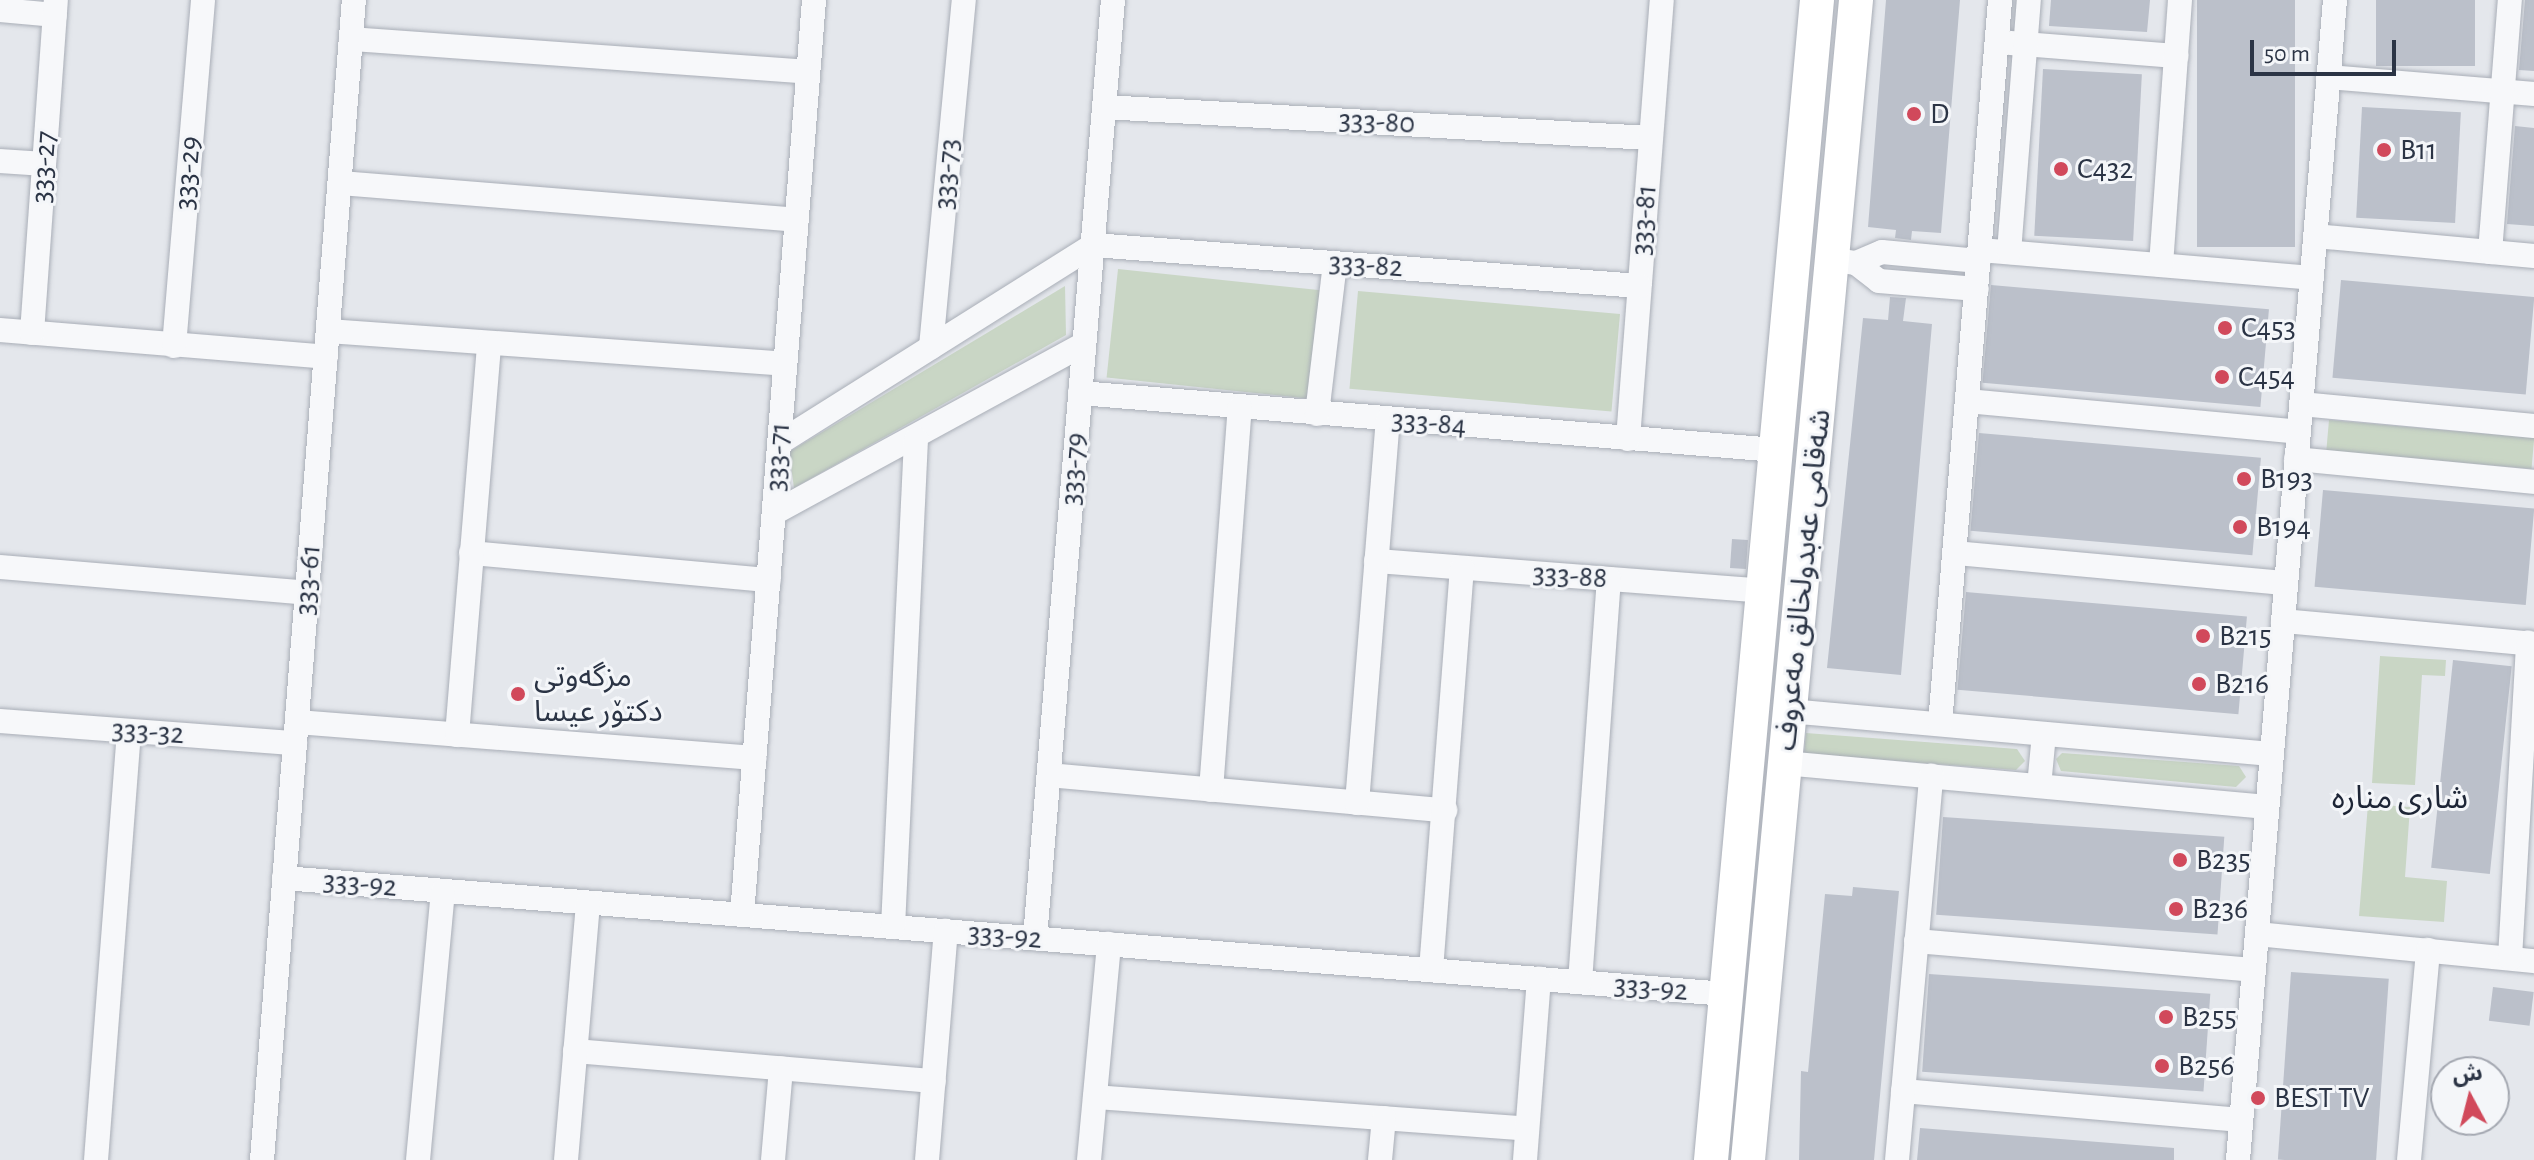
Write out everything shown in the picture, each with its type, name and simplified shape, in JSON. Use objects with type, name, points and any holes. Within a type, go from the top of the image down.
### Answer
[{"type":"main road","name":"شەقامی عەبدولخالق مەعروف","points":[[1711,1160],[1817,0]]},
{"type":"main road","name":"شەقامی عەبدولخالق مەعروف","points":[[1748,1160],[1789,711],[1846,262],[1856,0]]},
{"type":"main road","points":[[1796,255],[1846,262]]},
{"type":"street","name":"333-29","points":[[174,346],[203,0]]},
{"type":"street","name":"333-61","points":[[262,1160],[354,0]]},
{"type":"street","name":"333-71","points":[[742,915],[814,0]]},
{"type":"street","name":"333-73","points":[[931,347],[964,0]]},
{"type":"street","name":"333-79","points":[[1035,938],[1113,0]]},
{"type":"street","name":"333-81","points":[[1628,439],[1662,0]]},
{"type":"street","points":[[1940,724],[2000,0]]},
{"type":"street","points":[[2009,252],[2029,0]]},
{"type":"street","points":[[2161,265],[2180,0]]},
{"type":"street","points":[[2238,1160],[2335,0]]},
{"type":"street","points":[[2490,252],[2510,0]]},
{"type":"street","points":[[0,10],[56,7]]},
{"type":"street","name":"333-27","points":[[32,333],[56,7]]},
{"type":"street","points":[[351,39],[808,72]]},
{"type":"street","points":[[1997,42],[2176,56]]},
{"type":"street","points":[[2328,77],[2534,94]]},
{"type":"street","name":"333-80","points":[[1104,107],[1650,138]]},
{"type":"street","points":[[0,161],[44,164]]},
{"type":"street","points":[[340,183],[797,220]]},
{"type":"street","points":[[2315,236],[2534,256]]},
{"type":"street","points":[[779,443],[1093,245]]},
{"type":"street","name":"333-82","points":[[1093,245],[1639,286]]},
{"type":"street","points":[[1846,262],[1882,252],[1979,256],[2009,252],[2312,278]]},
{"type":"street","points":[[1846,262],[1879,281],[1977,289]]},
{"type":"street","points":[[1317,414],[1335,263]]},
{"type":"street","points":[[0,330],[326,357]]},
{"type":"street","points":[[328,331],[785,364]]},
{"type":"street","points":[[457,735],[489,343]]},
{"type":"street","points":[[774,513],[916,440],[1084,344]]},
{"type":"street","name":"333-84","points":[[1080,393],[1777,450]]},
{"type":"street","points":[[1967,401],[2299,432]]},
{"type":"street","points":[[2301,404],[2534,426]]},
{"type":"street","points":[[1211,790],[1240,408]]},
{"type":"street","points":[[1357,803],[1388,420]]},
{"type":"street","points":[[893,927],[916,440]]},
{"type":"street","points":[[2296,459],[2534,482]]},
{"type":"street","points":[[471,553],[769,580]]},
{"type":"street","points":[[1955,553],[2286,583]]},
{"type":"street","name":"333-88","points":[[1376,561],[1764,591]]},
{"type":"street","points":[[0,567],[307,593]]},
{"type":"street","points":[[1431,970],[1462,568]]},
{"type":"street","points":[[1580,982],[1609,579]]},
{"type":"street","points":[[2257,934],[2522,960],[2531,644],[2283,621]]},
{"type":"street","points":[[1789,711],[2271,754]]},
{"type":"street","name":"333-32","points":[[0,721],[129,731],[457,735],[755,758]]},
{"type":"street","points":[[96,1160],[129,731]]},
{"type":"street","points":[[2039,786],[2044,734]]},
{"type":"street","points":[[1784,763],[2267,807]]},
{"type":"street","points":[[1049,775],[1445,810]]},
{"type":"street","points":[[1897,1160],[1931,776]]},
{"type":"street","name":"333-92","points":[[284,878],[1726,994]]},
{"type":"street","points":[[418,1160],[443,891]]},
{"type":"street","points":[[566,1160],[588,903]]},
{"type":"street","points":[[927,1160],[946,931]]},
{"type":"street","points":[[1916,941],[2253,970]]},
{"type":"street","points":[[1089,1160],[1109,944]]},
{"type":"street","points":[[2409,1160],[2428,950]]},
{"type":"street","points":[[1525,1160],[1539,979]]},
{"type":"street","points":[[575,1051],[934,1081]]},
{"type":"street","points":[[773,1160],[781,1068]]},
{"type":"street","points":[[1903,1091],[2241,1120]]},
{"type":"street","points":[[1095,1097],[1527,1129]]},
{"type":"street","points":[[1380,1160],[1384,1118]]},
{"type":"green space","points":[[1118,269],[1321,290],[1309,399],[1107,377]]},
{"type":"green space","points":[[1065,286],[1066,335],[794,488],[789,452]]},
{"type":"green space","points":[[1358,291],[1620,314],[1611,412],[1349,389]]},
{"type":"green space","points":[[2329,420],[2534,438],[2532,469],[2326,451]]},
{"type":"green space","points":[[2380,656],[2446,660],[2445,676],[2422,675],[2415,785],[2372,783]]},
{"type":"green space","points":[[1806,733],[2017,749],[2025,761],[2016,770],[1804,754]]},
{"type":"green space","points":[[2062,753],[2239,766],[2246,777],[2236,787],[2061,771],[2056,759]]},
{"type":"green space","points":[[2368,804],[2410,807],[2405,877],[2447,881],[2444,922],[2359,916]]},
{"type":"building","name":"D","points":[[1886,0],[1960,0],[1941,233],[1912,231],[1911,240],[1895,238],[1896,230],[1868,227]]},
{"type":"building","points":[[2051,0],[2150,0],[2147,32],[2049,26]]},
{"type":"building","points":[[2197,0],[2295,0],[2295,247],[2197,247]]},
{"type":"building","points":[[2376,0],[2475,0],[2475,66],[2376,66]]},
{"type":"building","points":[[2525,0],[2534,0],[2534,71],[2519,70]]},
{"type":"building","points":[[2043,69],[2142,74],[2133,241],[2034,236]]},
{"type":"building","points":[[2362,107],[2461,112],[2455,223],[2356,218]]},
{"type":"building","points":[[2515,126],[2534,128],[2534,226],[2507,224]]},
{"type":"building","points":[[2341,280],[2534,297],[2526,395],[2332,378]]},
{"type":"building","points":[[1991,285],[2269,309],[2260,407],[1982,383]]},
{"type":"building","points":[[1890,297],[1906,298],[1903,321],[1932,324],[1901,675],[1827,668],[1863,318],[1888,320]]},
{"type":"building","points":[[1979,433],[2261,458],[2252,555],[1970,531]]},
{"type":"building","points":[[2323,490],[2534,508],[2526,605],[2315,587]]},
{"type":"building","points":[[1732,539],[1748,540],[1746,569],[1730,568]]},
{"type":"building","points":[[1966,592],[2247,617],[2238,714],[1957,690]]},
{"type":"building","points":[[2453,660],[2512,666],[2490,874],[2431,868]]},
{"type":"building","points":[[1943,817],[2224,837],[2217,934],[1936,915]]},
{"type":"building","points":[[1853,887],[1899,891],[1874,1160],[1799,1160],[1801,1071],[1808,1072],[1825,894],[1852,896]]},
{"type":"building","points":[[2291,972],[2389,979],[2376,1160],[2278,1160]]},
{"type":"building","points":[[1929,974],[2210,994],[2203,1091],[1922,1072]]},
{"type":"building","points":[[2493,987],[2534,992],[2530,1026],[2489,1021]]},
{"type":"building","points":[[1920,1128],[2174,1148],[2174,1160],[1917,1160]]},
{"type":"place","name":"D","points":[[1914,114]]},
{"type":"place","name":"B11","points":[[2384,150]]},
{"type":"place","name":"C432","points":[[2061,169]]},
{"type":"place","name":"C453","points":[[2225,328]]},
{"type":"place","name":"C454","points":[[2222,377]]},
{"type":"place","name":"B193","points":[[2244,479]]},
{"type":"place","name":"B194","points":[[2240,527]]},
{"type":"place","name":"B215","points":[[2203,636]]},
{"type":"place","name":"B216","points":[[2199,684]]},
{"type":"place","name":"مزگەوتی دکتۆر عیسا","points":[[518,694]]},
{"type":"place","name":"B235","points":[[2180,860]]},
{"type":"place","name":"B236","points":[[2176,909]]},
{"type":"place","name":"B255","points":[[2166,1017]]},
{"type":"place","name":"B256","points":[[2162,1066]]},
{"type":"place","name":"BEST TV","points":[[2258,1098]]},
{"type":"district","name":"شاری منارە","points":[[2400,798]]}]
